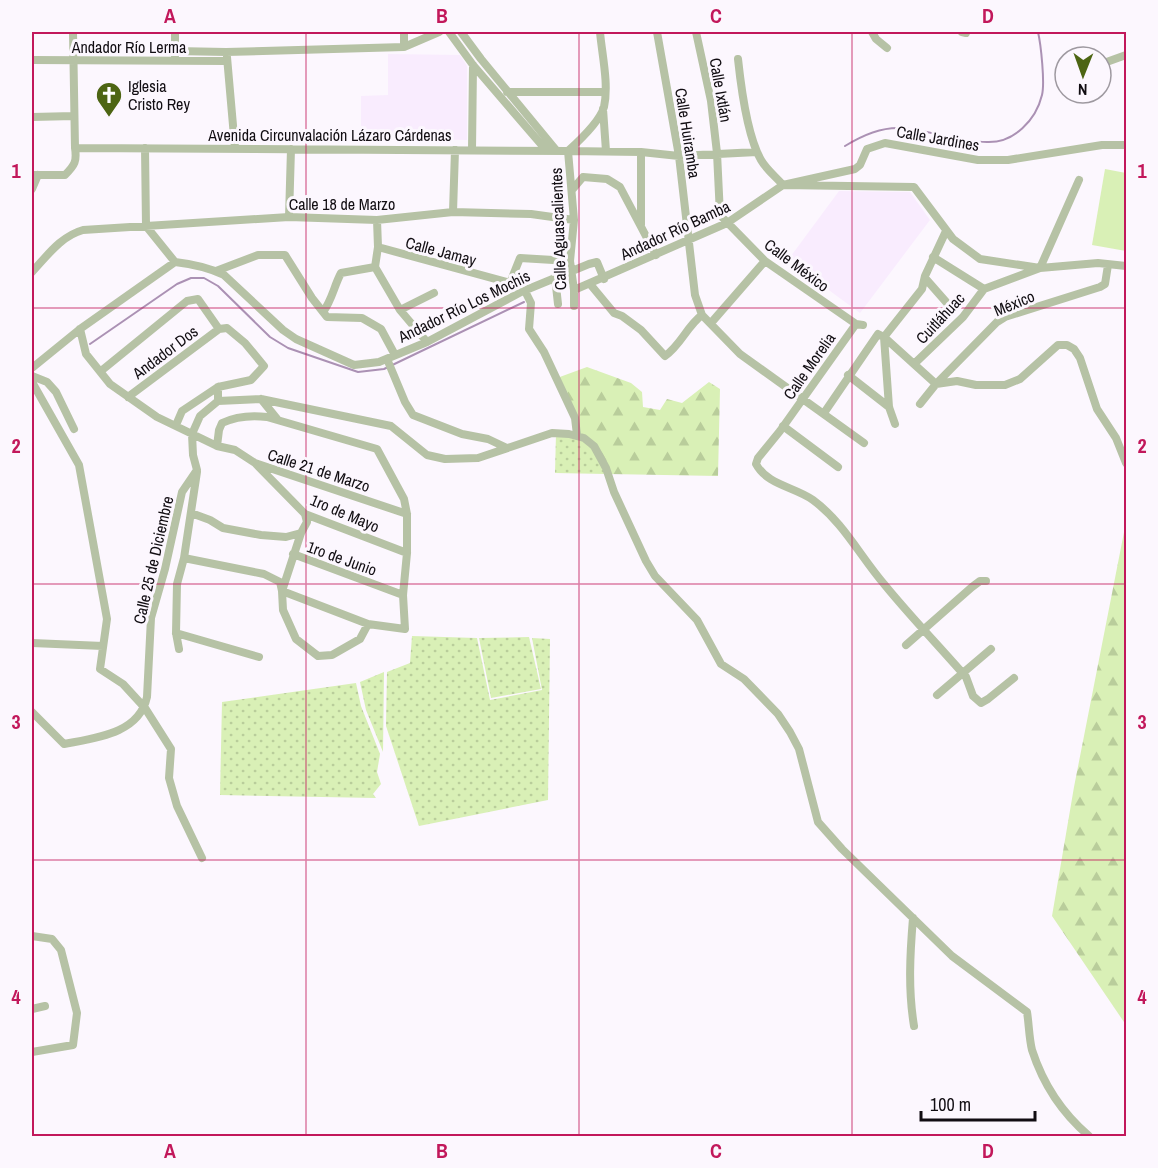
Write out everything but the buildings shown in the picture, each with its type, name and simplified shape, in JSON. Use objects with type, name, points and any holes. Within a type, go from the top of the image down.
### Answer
[{"type":"street","points":[[32,189],[34,175],[65,175],[75,165],[77,159],[73,32]]},
{"type":"street","points":[[175,32],[175,61]]},
{"type":"street","points":[[404,32],[404,47]]},
{"type":"street","points":[[175,51],[227,56],[404,47],[440,32]]},
{"type":"street","points":[[449,32],[472,65],[546,150]]},
{"type":"street","points":[[461,32],[556,150]]},
{"type":"street","points":[[600,32],[606,92],[603,109],[606,151]]},
{"type":"street","name":"Calle Huiramba","points":[[657,32],[679,156],[695,295],[702,315]]},
{"type":"street","name":"Calle Ixtlán","points":[[696,32],[711,101],[717,153]]},
{"type":"street","points":[[872,32],[876,39],[887,48]]},
{"type":"street","points":[[227,56],[235,148]]},
{"type":"street","name":"Andador Río Lerma","points":[[32,60],[175,61],[227,56]]},
{"type":"street","points":[[738,59],[753,144],[761,162],[783,185],[914,187],[953,239],[980,259],[1040,267],[1098,264],[1126,266]]},
{"type":"street","points":[[472,65],[472,150]]},
{"type":"street","points":[[507,92],[606,92]]},
{"type":"street","points":[[568,151],[589,129],[603,109]]},
{"type":"street","points":[[32,117],[74,116]]},
{"type":"street","name":"Calle Jardines","points":[[783,185],[855,170],[860,165],[867,149],[885,143],[978,159],[1008,160],[1102,145],[1126,145]]},
{"type":"street","name":"Avenida Circunvalación Lázaro Cárdenas","points":[[75,147],[556,150],[641,152],[679,156],[757,152]]},
{"type":"street","points":[[32,368],[80,330],[175,262],[146,226],[145,148]]},
{"type":"street","points":[[289,217],[291,148]]},
{"type":"street","points":[[453,212],[455,150]]},
{"type":"street","name":"Calle Aguascalientes","points":[[568,151],[574,220],[570,261],[574,306]]},
{"type":"street","points":[[641,152],[641,227]]},
{"type":"street","name":"Calle México","points":[[717,153],[720,215],[727,224],[765,261],[860,324]]},
{"type":"street","points":[[572,190],[584,177],[607,179],[620,187],[656,255]]},
{"type":"street","points":[[933,257],[984,289],[1040,267],[1079,180]]},
{"type":"street","name":"Andador Río Bamba","points":[[574,290],[727,224],[783,185]]},
{"type":"street","name":"Calle 18 de Marzo","points":[[32,272],[62,240],[83,230],[289,217],[377,220],[453,212],[531,214],[574,220]]},
{"type":"street","points":[[377,220],[378,247],[375,267],[400,310],[427,342]]},
{"type":"street","points":[[824,412],[848,375],[922,289],[933,257],[946,231]]},
{"type":"street","name":"Calle Jamay","points":[[378,247],[510,283],[521,292]]},
{"type":"street","points":[[216,271],[258,255],[285,255],[327,317],[362,318],[381,329],[393,375],[413,415],[462,434],[488,439],[507,448]]},
{"type":"street","points":[[510,283],[520,258],[570,261]]},
{"type":"street","points":[[711,323],[765,261]]},
{"type":"street","name":"Andador Río Los Mochis","points":[[175,262],[201,266],[224,275],[283,330],[296,339],[354,365],[366,365],[390,359],[521,292],[597,262],[604,279]]},
{"type":"street","name":"México","points":[[936,384],[997,322],[1005,317],[1106,284],[1108,265]]},
{"type":"street","points":[[323,312],[330,302],[333,289],[341,273],[375,267]]},
{"type":"street","points":[[555,277],[558,304]]},
{"type":"street","points":[[925,278],[946,303]]},
{"type":"street","points":[[590,284],[614,313],[641,330],[665,356],[673,350],[693,322],[702,315],[740,354],[864,442]]},
{"type":"street","name":"Cuitláhuac","points":[[914,364],[963,317],[984,289]]},
{"type":"street","points":[[521,292],[526,293],[531,303],[529,329],[544,352],[575,418],[577,435]]},
{"type":"street","points":[[400,310],[434,293]]},
{"type":"street","points":[[100,371],[192,299],[198,299],[219,328],[227,327],[237,335],[264,366],[250,380],[218,387],[182,411],[176,425]]},
{"type":"street","name":"Calle Morelia","points":[[860,324],[802,398],[756,464],[758,469],[784,487],[812,499],[843,528],[883,584],[924,629]]},
{"type":"street","name":"Andador Dos","points":[[128,397],[219,328]]},
{"type":"street","name":"Calle 21 de Marzo","points":[[80,330],[86,354],[110,384],[157,417],[217,446],[235,450],[255,463],[407,514]]},
{"type":"street","points":[[881,336],[936,384]]},
{"type":"street","points":[[881,336],[889,407],[895,424]]},
{"type":"street","points":[[920,404],[936,384],[957,381],[976,386],[1005,385],[1020,379],[1058,345],[1067,345],[1074,349],[1080,358],[1097,409],[1116,438],[1126,463]]},
{"type":"street","points":[[848,375],[889,407]]},
{"type":"street","points":[[32,376],[47,382],[56,392],[74,429]]},
{"type":"street","points":[[32,382],[79,465],[107,619],[100,669],[123,684],[145,708],[171,748],[169,778],[177,806],[202,858]]},
{"type":"street","points":[[218,387],[218,401]]},
{"type":"street","points":[[261,399],[278,420]]},
{"type":"street","points":[[179,649],[176,633],[177,584],[184,558],[197,470],[193,455],[192,434],[200,416],[218,401],[261,399],[391,426],[427,455],[445,459],[478,458],[552,433],[577,435],[594,446],[598,453],[646,561],[655,576],[697,621],[721,664],[744,679],[778,714],[790,732],[799,749],[818,822],[842,849],[952,956],[1027,1012],[1032,1049],[1053,1096],[1070,1120],[1089,1137]]},
{"type":"street","points":[[217,446],[219,430],[222,423],[228,420],[252,415],[278,420],[376,449],[404,499],[407,514],[407,553],[403,595],[405,629],[368,624],[282,591]]},
{"type":"street","points":[[781,429],[838,467]]},
{"type":"street","name":"1ro de Mayo","points":[[255,463],[305,514],[407,553]]},
{"type":"street","name":"Calle 25 de Diciembre","points":[[145,708],[151,618],[165,569],[182,492],[197,470]]},
{"type":"street","points":[[191,513],[232,530],[286,537],[301,533]]},
{"type":"street","name":"1ro de Junio","points":[[305,514],[307,522],[293,554],[403,595]]},
{"type":"street","points":[[282,591],[293,554]]},
{"type":"street","points":[[184,558],[264,574],[280,582],[284,610],[296,639],[318,656],[332,655],[360,639],[368,624]]},
{"type":"street","points":[[906,645],[972,586],[980,581],[986,581]]},
{"type":"street","points":[[924,629],[963,673],[973,696],[981,703],[1014,678]]},
{"type":"street","points":[[176,633],[259,657]]},
{"type":"street","points":[[32,643],[103,646]]},
{"type":"street","points":[[937,695],[991,649]]},
{"type":"street","points":[[32,712],[64,744],[124,728],[140,716],[145,708]]},
{"type":"street","points":[[913,918],[909,957],[909,998],[914,1026]]},
{"type":"street","points":[[32,936],[52,939],[61,951],[77,1013],[73,1045],[32,1052]]},
{"type":"street","points":[[32,1009],[45,1006]]},
{"type":"shaded area","points":[[388,54],[460,55],[467,66],[467,140],[361,138],[361,96],[388,95]]},
{"type":"shaded area","points":[[839,191],[910,192],[930,220],[860,313],[788,260]]},
{"type":"green space","points":[[1105,169],[1126,173],[1126,251],[1092,245]]},
{"type":"green space","points":[[587,367],[631,383],[642,392],[643,407],[660,410],[667,399],[682,403],[709,382],[720,389],[718,476],[609,474],[598,450],[578,435],[557,378]]},
{"type":"green space","points":[[556,434],[576,438],[588,445],[597,456],[606,474],[555,473]]},
{"type":"green space","points":[[1126,522],[1126,1025],[1052,916],[1074,787]]},
{"type":"green space","points":[[412,636],[477,638],[490,700],[542,690],[532,638],[550,639],[548,800],[419,826],[386,726],[387,672],[410,663]]},
{"type":"green space","points":[[529,637],[541,689],[491,698],[479,638]]},
{"type":"green space","points":[[384,672],[383,752],[366,710],[360,682]]},
{"type":"green space","points":[[356,683],[361,706],[380,754],[377,772],[381,784],[373,794],[376,798],[220,795],[222,702]]},
{"type":"waterway","points":[[845,146],[872,133],[894,128],[987,142],[1006,139],[1015,134],[1035,113],[1042,95],[1043,73],[1038,32]]},
{"type":"waterway","points":[[90,344],[177,284],[191,278],[204,278],[218,286],[270,337],[288,348],[358,372],[384,369],[524,302]]},
{"type":"place","name":"Iglesia Cristo Rey","points":[[109,118]]}]
